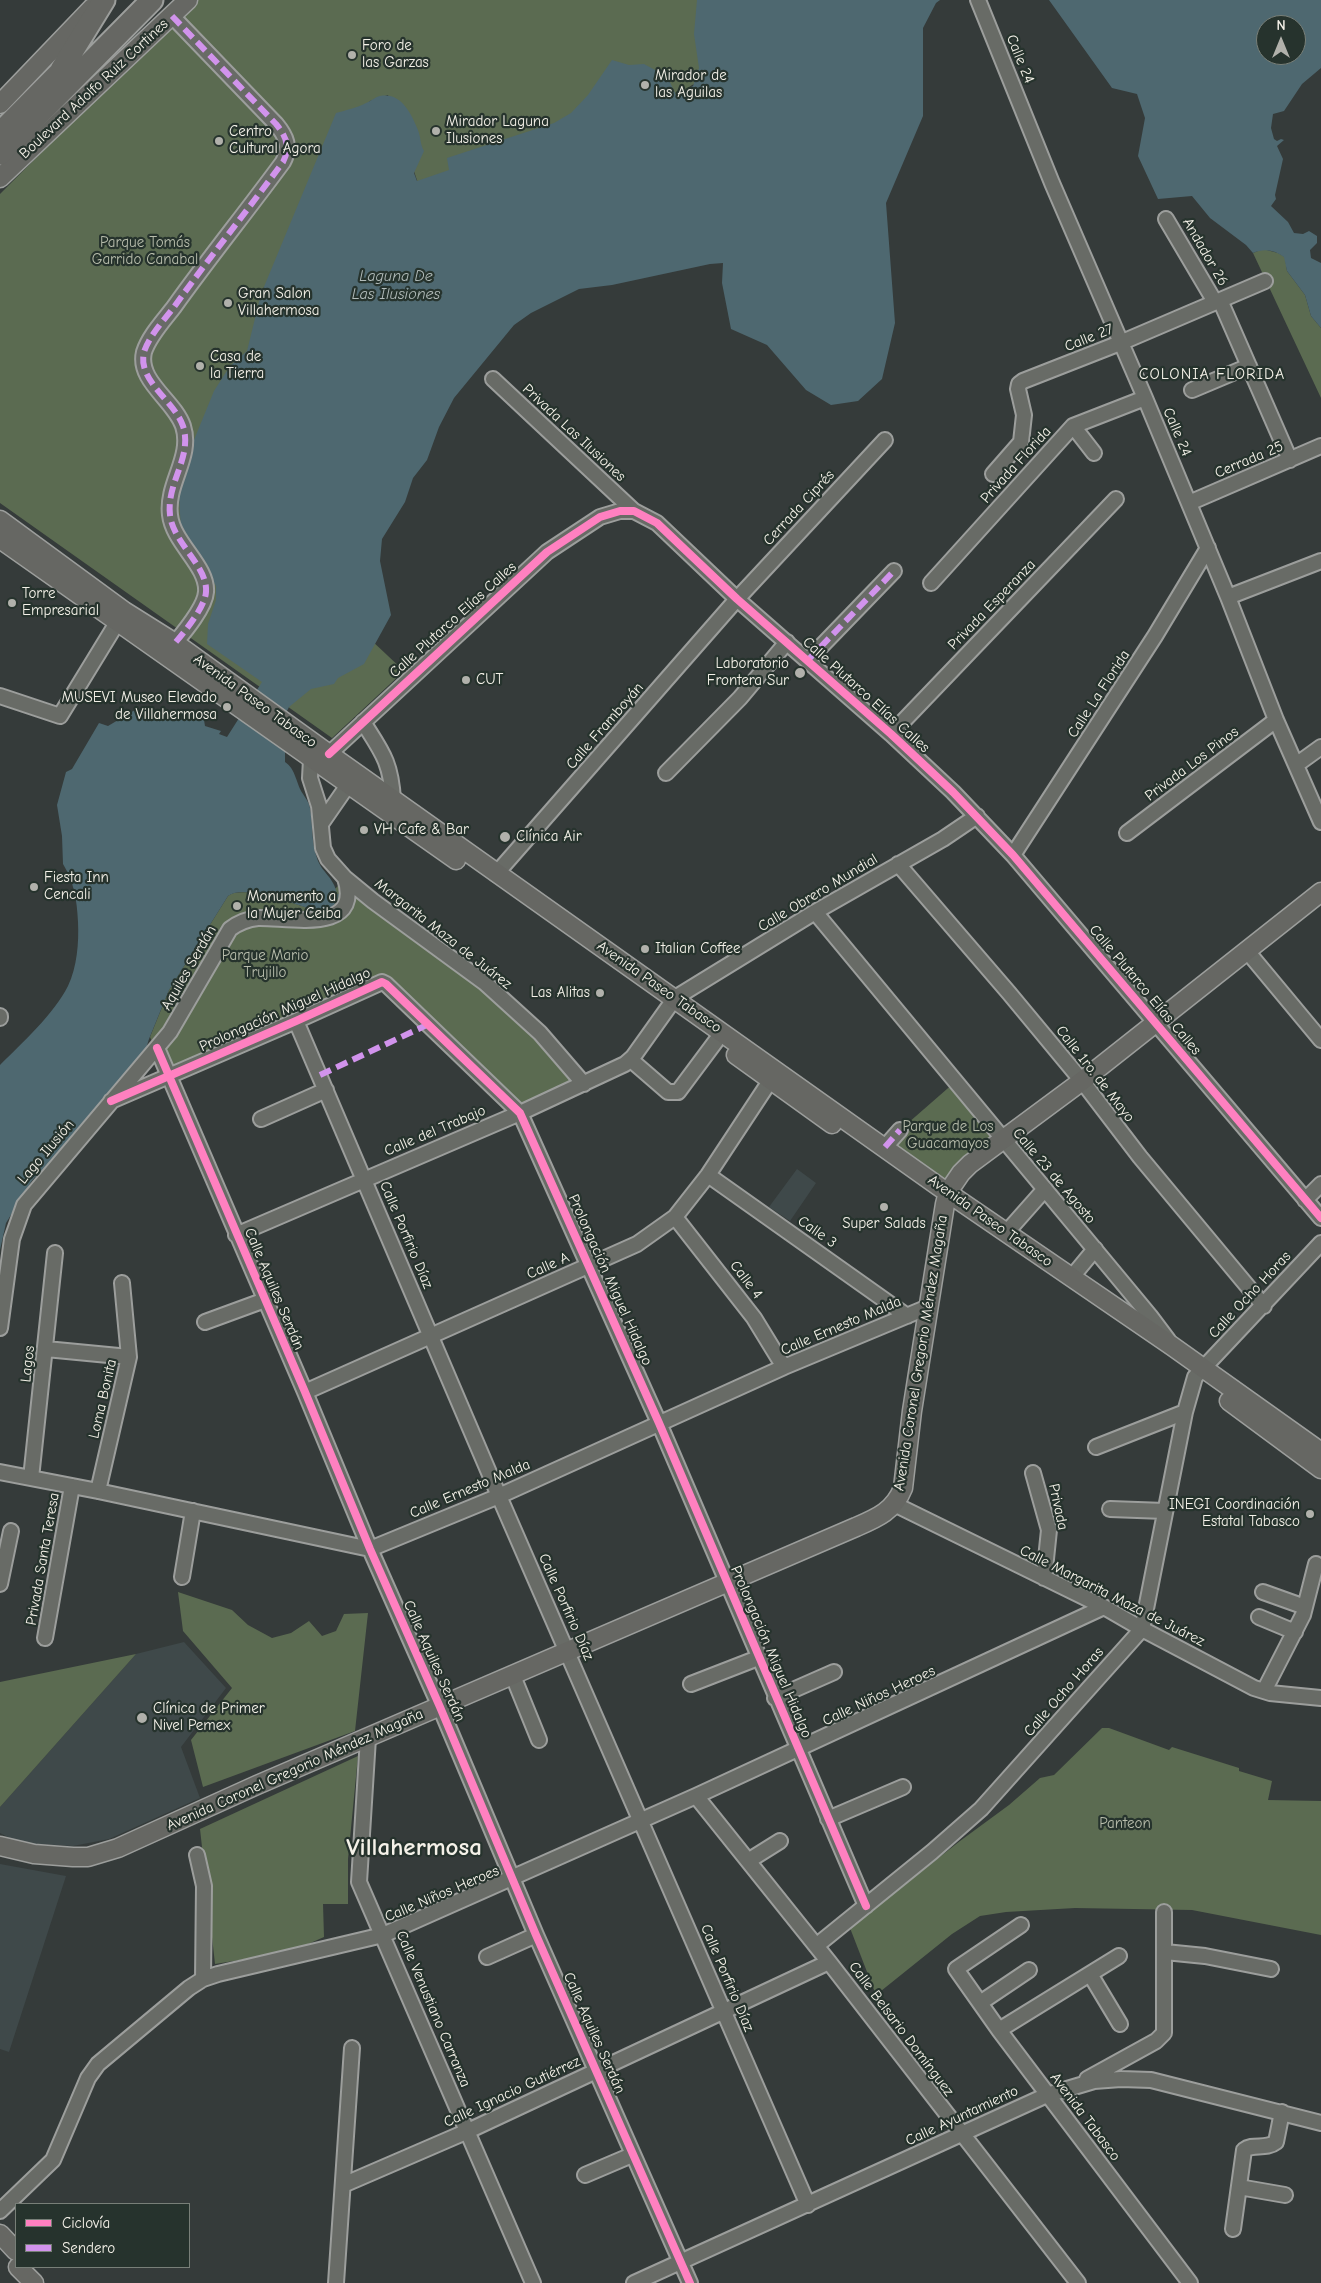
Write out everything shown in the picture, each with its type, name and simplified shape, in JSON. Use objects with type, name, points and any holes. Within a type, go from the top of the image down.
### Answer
[{"type":"highway","points":[[58,74],[104,0]]},
{"type":"highway","points":[[0,133],[132,0]]},
{"type":"highway","points":[[0,154],[152,0]]},
{"type":"main road","points":[[0,104],[100,0]]},
{"type":"main road","name":"Boulevard Adolfo Ruiz Cortines","points":[[0,178],[188,0]]},
{"type":"main road","name":"Avenida Paseo Tabasco","points":[[0,520],[120,616],[311,759],[885,1147],[946,1198],[1006,1232],[1172,1346],[1199,1373],[1321,1469]]},
{"type":"main road","name":"Avenida Paseo Tabasco","points":[[0,539],[120,616],[175,643],[672,1002],[716,1041],[770,1081],[946,1198],[1199,1373],[1321,1452]]},
{"type":"main road","name":"Avenida Coronel Gregorio Méndez Magaña","points":[[0,1846],[48,1856],[80,1857],[101,1854],[880,1516],[894,1504],[903,1488],[928,1307],[946,1198],[965,1169],[986,1151],[1003,1141],[1082,1081],[1154,1022],[1321,892]]},
{"type":"main road","points":[[1131,1319],[1150,1316]]},
{"type":"main road","points":[[0,2234],[15,2250]]},
{"type":"main road","points":[[0,2248],[15,2264]]},
{"type":"main road","points":[[19,2268],[34,2283]]},
{"type":"main road","points":[[33,2268],[48,2283]]},
{"type":"street","name":"Calle 24","points":[[978,0],[1052,184],[1120,343],[1146,398],[1228,597],[1276,720],[1321,822]]},
{"type":"street","points":[[172,16],[276,124],[285,136],[288,147],[283,162],[192,282],[144,351],[145,368],[150,382],[176,410],[184,428],[185,450],[172,490],[170,514],[175,533],[203,576],[206,587],[206,594],[192,622],[175,643]]},
{"type":"street","name":"Andador 26","points":[[1166,219],[1218,301],[1290,460]]},
{"type":"street","name":"Calle 27","points":[[993,474],[1021,442],[1024,415],[1018,389],[1022,381],[1120,343],[1265,281]]},
{"type":"street","points":[[1192,390],[1249,366]]},
{"type":"street","name":"Privada Las Ilusiones","points":[[493,378],[634,511]]},
{"type":"street","name":"Privada Florida","points":[[931,583],[1073,426],[1146,398]]},
{"type":"street","points":[[1073,426],[1094,453]]},
{"type":"street","name":"Cerrada Ciprés","points":[[737,599],[885,440]]},
{"type":"street","name":"Cerrada 25","points":[[1189,503],[1321,446]]},
{"type":"street","name":"Privada Esperanza","points":[[891,734],[1116,499]]},
{"type":"street","name":"Calle Plutarco Elías Calles","points":[[329,754],[547,552],[600,517],[620,511],[641,513],[657,523],[737,599],[891,734],[977,816],[1013,855],[1321,1218]]},
{"type":"street","name":"Calle La Florida","points":[[1013,855],[1155,636],[1208,548]]},
{"type":"street","points":[[1228,597],[1321,561]]},
{"type":"street","points":[[808,660],[894,571]]},
{"type":"street","name":"Calle Framboyán","points":[[496,874],[737,599]]},
{"type":"street","points":[[0,696],[60,716],[120,616]]},
{"type":"street","points":[[666,773],[740,698],[787,642]]},
{"type":"street","name":"Privada Los Pinos","points":[[1127,833],[1276,720]]},
{"type":"street","points":[[363,722],[387,760],[392,780],[393,800]]},
{"type":"street","points":[[1296,766],[1321,747]]},
{"type":"street","name":"Margarita Maza de Juárez","points":[[311,759],[310,778],[319,806],[325,854],[345,878],[485,983],[540,1033],[584,1084]]},
{"type":"street","points":[[321,824],[348,784]]},
{"type":"street","name":"Calle Obrero Mundial","points":[[672,1002],[815,912],[943,839],[977,816]]},
{"type":"street","name":"Calle 1ro. de Mayo","points":[[898,864],[1082,1081],[1140,1157],[1264,1306]]},
{"type":"street","name":"Aquiles Serdán","points":[[156,1048],[180,1016],[230,929],[241,922],[258,918],[311,920],[331,918],[344,906],[348,888],[345,878]]},
{"type":"street","name":"Calle 23 de Agosto","points":[[815,912],[1003,1141],[1095,1249],[1172,1346]]},
{"type":"street","points":[[1247,951],[1320,1037]]},
{"type":"street","name":"Prolongación Miguel Hidalgo","points":[[111,1101],[168,1078],[296,1021],[375,983],[384,982],[520,1113],[590,1265],[659,1423],[775,1698],[866,1906]]},
{"type":"street","name":"Calle del Trabajo","points":[[236,1235],[520,1113],[631,1060],[672,1002]]},
{"type":"street","name":"Calle Porfirio Díaz","points":[[296,1021],[431,1337],[808,2205]]},
{"type":"street","points":[[631,1060],[668,1092],[678,1092],[716,1041]]},
{"type":"street","name":"Calle Aquiles Serdán","points":[[156,1048],[305,1392],[370,1549],[440,1707],[536,1935],[690,2283]]},
{"type":"street","name":"Lago Ilusión","points":[[0,1328],[12,1239],[24,1205],[156,1048]]},
{"type":"street","name":"Calle A","points":[[305,1392],[637,1244],[675,1217],[708,1175],[770,1081]]},
{"type":"street","points":[[260,1119],[326,1090]]},
{"type":"street","points":[[885,1147],[900,1130]]},
{"type":"street","name":"Calle 3","points":[[708,1175],[907,1316]]},
{"type":"street","points":[[1305,1200],[1321,1184]]},
{"type":"street","points":[[1006,1232],[1045,1189]]},
{"type":"street","name":"Calle 4","points":[[675,1217],[754,1318],[784,1367]]},
{"type":"street","name":"Calle Ocho Horas","points":[[816,1946],[981,1809],[1142,1629],[1185,1412],[1199,1373],[1264,1306],[1321,1243]]},
{"type":"street","points":[[1071,1278],[1095,1249]]},
{"type":"street","name":"Lagos","points":[[31,1478],[55,1254]]},
{"type":"street","name":"Loma Bonita","points":[[98,1491],[129,1357],[122,1283]]},
{"type":"street","points":[[205,1322],[265,1300]]},
{"type":"street","name":"Calle Ernesto Malda","points":[[370,1549],[500,1496],[784,1367],[928,1307]]},
{"type":"street","points":[[46,1349],[129,1357]]},
{"type":"street","points":[[1096,1447],[1185,1412]]},
{"type":"street","points":[[0,1472],[370,1549]]},
{"type":"street","name":"Privada","points":[[1033,1473],[1049,1530],[1044,1578]]},
{"type":"street","name":"Privada Santa Teresa","points":[[45,1638],[72,1486]]},
{"type":"street","name":"Calle Margarita Maza de Juárez","points":[[894,1504],[1104,1607],[1142,1629],[1264,1691],[1321,1698]]},
{"type":"street","points":[[1110,1509],[1165,1511]]},
{"type":"street","points":[[182,1578],[194,1511]]},
{"type":"street","points":[[0,1584],[10,1530]]},
{"type":"street","points":[[1264,1691],[1295,1632],[1305,1607],[1316,1564]]},
{"type":"street","points":[[1263,1592],[1305,1607]]},
{"type":"street","name":"Calle Niños Heroes","points":[[0,2211],[53,2160],[88,2078],[98,2064],[189,1988],[203,1979],[383,1934],[798,1750],[1104,1607]]},
{"type":"street","points":[[1259,1618],[1295,1632]]},
{"type":"street","points":[[691,1684],[758,1658]]},
{"type":"street","points":[[775,1698],[834,1672]]},
{"type":"street","points":[[513,1676],[539,1740]]},
{"type":"street","name":"Calle Venustiano Carranza","points":[[368,1738],[358,1879],[533,2283]]},
{"type":"street","points":[[828,1819],[903,1787]]},
{"type":"street","name":"Calle Belsario Domínguez","points":[[696,1796],[829,1962],[960,2134],[1078,2283]]},
{"type":"street","points":[[748,1861],[780,1841]]},
{"type":"street","points":[[197,1855],[204,1886],[203,1979]]},
{"type":"street","points":[[1075,2085],[1162,2036],[1166,1952],[1164,1912]]},
{"type":"street","name":"Avenida Tabasco","points":[[1021,1926],[956,1969],[999,2030],[1190,2283]]},
{"type":"street","points":[[487,1957],[536,1935]]},
{"type":"street","points":[[1166,1952],[1205,1956],[1271,1969]]},
{"type":"street","points":[[999,2030],[1119,1956]]},
{"type":"street","name":"Calle Ignacio Gutiérrez","points":[[343,2185],[468,2132],[595,2070],[829,1962]]},
{"type":"street","points":[[980,2003],[1029,1970]]},
{"type":"street","points":[[1090,1974],[1120,2024]]},
{"type":"street","points":[[336,2283],[352,2048]]},
{"type":"street","name":"Calle Ayuntamiento","points":[[634,2283],[1047,2094],[1075,2085],[1112,2079],[1151,2080],[1321,2123]]},
{"type":"street","points":[[1233,2229],[1244,2150],[1250,2147],[1270,2146],[1276,2142],[1282,2112]]},
{"type":"street","points":[[585,2175],[632,2155]]},
{"type":"street","points":[[1239,2187],[1285,2195]]},
{"type":"shaded area","points":[[797,1169],[816,1183],[790,1221],[769,1207]]},
{"type":"shaded area","name":"Clínica de Primer Nivel Pemex","points":[[184,1642],[226,1688],[181,1747],[200,1798],[109,1839],[73,1846],[20,1843],[0,1833],[0,1807],[136,1654]]},
{"type":"shaded area","points":[[0,1864],[66,1876],[9,2052],[0,2049]]},
{"type":"green space","name":"Parque Tomás Garrido Canabal","points":[[194,0],[717,0],[718,76],[692,85],[677,96],[419,186],[388,95],[370,101],[360,112],[370,639],[404,671],[332,738],[0,503],[0,194]]},
{"type":"green space","points":[[1263,249],[1285,257],[1287,271],[1305,295],[1311,316],[1321,328],[1321,398],[1253,253]]},
{"type":"green space","name":"Parque Mario Trujillo","points":[[345,878],[485,983],[584,1084],[520,1113],[386,984],[168,1078],[150,1037],[169,990],[228,896],[234,893],[254,893],[305,907],[336,888]]},
{"type":"green space","name":"Parque de Los Guacamayos","points":[[955,1082],[1003,1141],[938,1186],[885,1147],[900,1130]]},
{"type":"green space","points":[[178,1592],[232,1610],[248,1625],[272,1638],[291,1633],[309,1621],[322,1636],[336,1631],[344,1614],[368,1613],[355,1731],[203,1787],[191,1740],[232,1688],[183,1631]]},
{"type":"green space","points":[[136,1654],[0,1807],[0,1682]]},
{"type":"green space","name":"Panteon","points":[[1102,1728],[1109,1728],[1169,1750],[1172,1747],[1239,1768],[1239,1771],[1272,1781],[1268,1800],[1321,1801],[1321,1935],[1192,1910],[1075,1908],[1006,1912],[980,1916],[952,1934],[876,1995],[850,1928],[960,1841],[1009,1805],[1040,1778],[1054,1775]]},
{"type":"green space","points":[[358,1756],[348,1859],[348,1904],[323,1904],[324,1937],[290,1952],[215,1964],[200,1829]]},
{"type":"water","name":"Laguna De Las Ilusiones","points":[[697,0],[940,0],[936,3],[923,28],[923,116],[886,203],[895,323],[882,379],[858,401],[831,405],[806,390],[767,345],[731,329],[722,283],[723,263],[710,264],[612,285],[579,289],[531,313],[514,325],[454,398],[439,427],[427,460],[413,478],[405,502],[382,539],[380,561],[391,615],[364,664],[338,678],[334,684],[311,689],[289,707],[285,715],[285,762],[294,773],[309,804],[317,858],[333,883],[337,894],[339,894],[335,904],[325,911],[310,913],[305,907],[265,895],[244,892],[228,896],[169,990],[149,1039],[140,1068],[61,1165],[35,1177],[31,1182],[6,1223],[0,1250],[0,1065],[37,1028],[62,997],[74,971],[77,955],[77,906],[72,884],[63,864],[62,836],[57,805],[66,772],[72,769],[99,723],[108,726],[135,710],[180,720],[187,719],[188,716],[195,720],[204,720],[205,726],[221,731],[219,734],[227,737],[262,682],[207,644],[208,624],[216,600],[216,586],[181,530],[178,479],[214,391],[230,366],[247,351],[261,294],[336,113],[359,106],[380,96],[394,97],[404,105],[418,130],[424,151],[414,173],[417,181],[449,170],[447,158],[554,123],[571,113],[588,95],[612,60],[629,65],[644,64],[657,71],[667,71],[676,95],[693,86],[699,68],[694,34]]},
{"type":"water","points":[[1049,0],[1321,0],[1321,68],[1302,84],[1284,111],[1273,114],[1271,128],[1274,139],[1277,141],[1284,140],[1277,146],[1283,159],[1275,195],[1276,199],[1271,206],[1288,222],[1294,233],[1303,234],[1309,231],[1317,236],[1317,243],[1310,250],[1311,258],[1321,263],[1321,328],[1311,316],[1305,295],[1287,271],[1284,257],[1269,251],[1253,253],[1246,245],[1210,218],[1192,196],[1158,199],[1138,156],[1145,118],[1137,94],[1112,88]]},
{"type":"marked path","points":[[172,16],[276,124],[285,137],[287,147],[283,162],[157,328],[144,352],[143,362],[146,372],[183,426],[185,448],[172,492],[170,515],[177,535],[202,573],[205,582],[206,592],[202,605],[194,619],[175,643]]},
{"type":"marked path","points":[[808,660],[894,571]]},
{"type":"marked path","points":[[320,1075],[429,1024]]},
{"type":"marked path","points":[[885,1147],[900,1130]]},
{"type":"cycle path","points":[[329,754],[547,552],[600,517],[620,511],[634,511],[657,523],[737,599],[891,734],[953,792],[1013,855],[1321,1218]]},
{"type":"cycle path","points":[[111,1101],[382,982],[520,1113],[659,1423],[866,1906]]},
{"type":"cycle path","points":[[157,1048],[536,1935],[690,2283]]},
{"type":"place","name":"Foro de las Garzas","points":[[352,55]]},
{"type":"place","name":"Mirador de las Aguilas","points":[[645,85]]},
{"type":"place","name":"Mirador Laguna Ilusiones","points":[[436,131]]},
{"type":"place","name":"Centro Cultural Agora","points":[[219,141]]},
{"type":"place","name":"Gran Salon Villahermosa","points":[[228,303]]},
{"type":"place","name":"Casa de la Tierra","points":[[200,366]]},
{"type":"place","name":"Torre Empresarial","points":[[12,603]]},
{"type":"place","name":"Laboratorio Frontera Sur","points":[[800,673]]},
{"type":"place","name":"CUT","points":[[466,680]]},
{"type":"place","name":"MUSEVI Museo Elevado de Villahermosa","points":[[227,707]]},
{"type":"place","name":"VH Cafe & Bar","points":[[364,830]]},
{"type":"place","name":"Clínica Air","points":[[505,837]]},
{"type":"place","name":"Fiesta Inn Cencali","points":[[34,887]]},
{"type":"place","name":"Monumento a la Mujer Ceiba","points":[[237,906]]},
{"type":"place","name":"Italian Coffee","points":[[645,949]]},
{"type":"place","name":"Las Alitas","points":[[600,993]]},
{"type":"place","name":"Super Salads","points":[[884,1207]]},
{"type":"place","name":"INEGI Coordinación Estatal Tabasco","points":[[1310,1514]]},
{"type":"place","name":"Clínica de Primer Nivel Pemex","points":[[142,1718]]},
{"type":"district","name":"COLONIA FLORIDA","points":[[1212,374]]},
{"type":"district","name":"Villahermosa","points":[[414,1848]]}]
